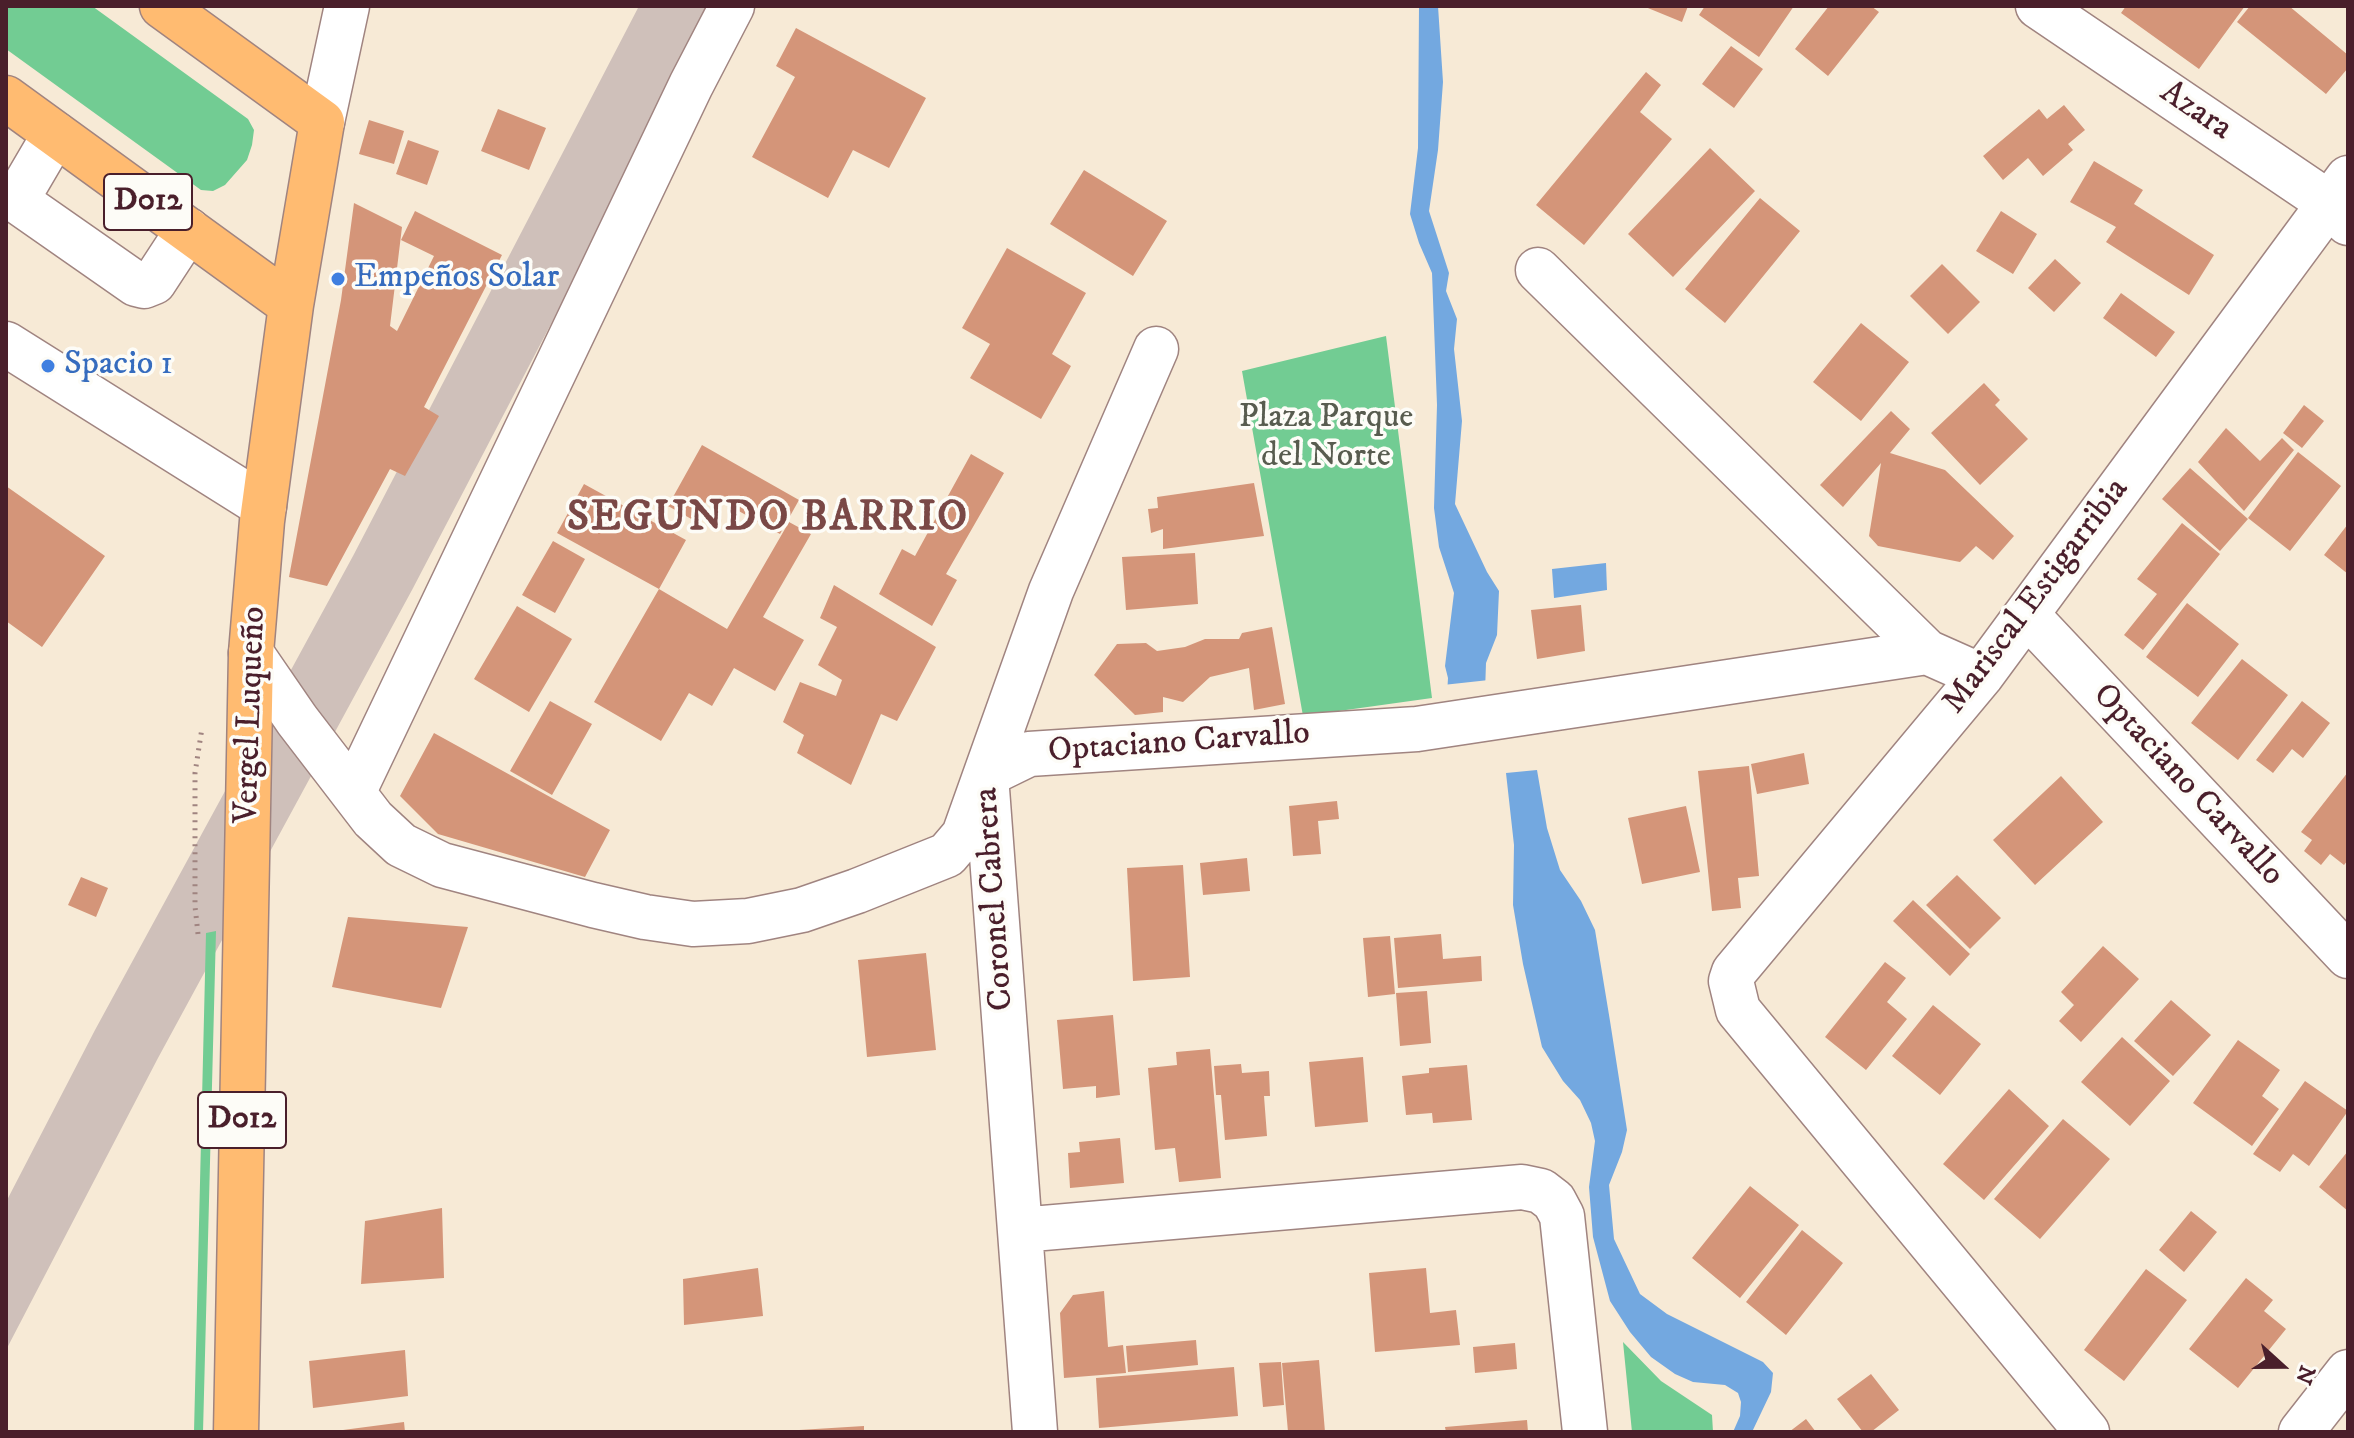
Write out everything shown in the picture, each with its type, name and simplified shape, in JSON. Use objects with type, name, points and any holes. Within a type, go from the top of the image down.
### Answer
[{"type":"main road","points":[[162,6],[322,122]]},
{"type":"main road","name":"D012","points":[[6,98],[291,305]]},
{"type":"main road","name":"Vergel Luqueño","points":[[236,1432],[251,653],[264,506],[291,305],[322,122]]},
{"type":"street","name":"Vergel Luqueño","points":[[322,122],[347,6]]},
{"type":"street","points":[[353,793],[691,85],[732,6]]},
{"type":"street","name":"Azara","points":[[2038,6],[2342,201]]},
{"type":"street","points":[[55,134],[21,192],[20,203],[136,284],[144,286],[154,282],[188,230]]},
{"type":"street","name":"Mariscal Estigarribia","points":[[2087,1432],[1738,1010],[1731,981],[1734,972],[1981,676],[2342,201]]},
{"type":"street","points":[[1538,270],[1927,652],[1981,676]]},
{"type":"street","points":[[6,344],[264,506]]},
{"type":"street","name":"Coronel Cabrera","points":[[1035,1432],[986,775],[1051,591],[1156,349]]},
{"type":"street","name":"Optaciano Carvallo","points":[[2027,615],[2348,956]]},
{"type":"street","name":"Optaciano Carvallo","points":[[986,775],[1029,754],[1417,729],[1927,652]]},
{"type":"street","points":[[251,653],[297,720],[373,819],[401,845],[442,865],[645,917],[693,924],[748,921],[802,910],[947,855],[964,835],[986,775]]},
{"type":"street","points":[[1020,1230],[1522,1187],[1541,1191],[1554,1201],[1562,1216],[1585,1432]]},
{"type":"street","points":[[2301,1432],[2348,1372]]},
{"type":"shaded area","points":[[639,6],[717,6],[412,590],[158,1058],[6,1350],[6,1202],[95,1030],[353,556]]},
{"type":"green space","points":[[6,6],[92,6],[248,119],[254,130],[247,160],[225,185],[213,191],[201,190],[6,49]]},
{"type":"green space","name":"Plaza Parque del Norte","points":[[1386,336],[1432,698],[1303,716],[1242,371]]},
{"type":"green space","points":[[216,931],[203,1432],[194,1432],[206,933]]},
{"type":"green space","points":[[1623,1342],[1661,1381],[1712,1415],[1713,1432],[1632,1432]]},
{"type":"water","points":[[1419,6],[1438,6],[1443,82],[1429,211],[1449,273],[1446,291],[1457,319],[1454,349],[1462,421],[1455,504],[1499,591],[1497,635],[1486,663],[1485,692],[1447,695],[1445,666],[1454,593],[1439,547],[1434,508],[1437,405],[1432,273],[1410,214],[1418,148]]},
{"type":"water","points":[[1606,563],[1607,590],[1554,598],[1552,569]]},
{"type":"water","points":[[1537,770],[1547,828],[1560,870],[1581,901],[1595,930],[1610,1021],[1627,1130],[1609,1185],[1614,1239],[1640,1294],[1667,1314],[1763,1362],[1773,1373],[1771,1392],[1752,1432],[1733,1432],[1740,1416],[1738,1393],[1725,1385],[1693,1382],[1651,1357],[1610,1301],[1593,1237],[1589,1187],[1595,1141],[1591,1123],[1580,1100],[1563,1081],[1542,1047],[1513,905],[1514,845],[1506,773]]},
{"type":"pier","points":[[1489,680],[1486,696],[1447,699],[1443,696],[1443,685]]},
{"type":"building","points":[[1643,6],[1688,6],[1682,22]]},
{"type":"building","points":[[1705,6],[1794,6],[1759,57],[1699,15]]},
{"type":"building","points":[[1829,6],[1871,6],[1879,12],[1828,76],[1795,49]]},
{"type":"building","points":[[2126,6],[2245,6],[2199,69],[2121,13]]},
{"type":"building","points":[[2250,6],[2289,6],[2348,55],[2348,68],[2326,94],[2237,22]]},
{"type":"building","points":[[796,28],[926,98],[889,168],[853,150],[828,198],[752,157],[795,77],[776,66]]},
{"type":"building","points":[[1731,46],[1763,69],[1734,108],[1702,84]]},
{"type":"building","points":[[1646,72],[1661,85],[1640,112],[1672,139],[1584,245],[1536,205]]},
{"type":"building","points":[[2064,105],[2085,130],[2068,144],[2073,150],[2043,176],[2028,158],[2003,180],[1983,156],[2039,109],[2047,119]]},
{"type":"building","points":[[498,109],[546,128],[529,170],[481,151]]},
{"type":"building","points":[[369,120],[404,131],[394,164],[359,154]]},
{"type":"building","points":[[408,140],[439,151],[427,185],[396,174]]},
{"type":"building","points":[[1710,148],[1755,191],[1673,277],[1628,234]]},
{"type":"building","points":[[2094,161],[2143,190],[2134,204],[2214,255],[2189,295],[2106,242],[2116,227],[2070,202]]},
{"type":"building","points":[[1084,170],[1167,221],[1133,276],[1050,224]]},
{"type":"building","points":[[1760,198],[1800,231],[1725,323],[1685,289]]},
{"type":"building","points":[[354,203],[402,227],[390,326],[397,331],[434,256],[401,240],[415,211],[502,255],[424,407],[439,416],[405,476],[390,469],[327,586],[289,577],[341,300]]},
{"type":"building","points":[[2001,211],[2037,234],[2013,274],[1976,251]]},
{"type":"building","points":[[1007,248],[1086,293],[1052,354],[1071,366],[1041,419],[970,378],[990,344],[962,328]]},
{"type":"building","points":[[2055,259],[2081,283],[2054,312],[2028,288]]},
{"type":"building","points":[[1942,264],[1980,302],[1948,334],[1910,296]]},
{"type":"building","points":[[2121,293],[2175,332],[2156,357],[2103,318]]},
{"type":"building","points":[[1861,323],[1909,362],[1861,421],[1813,382]]},
{"type":"building","points":[[1984,383],[2000,400],[1995,405],[2028,439],[1980,485],[1931,433]]},
{"type":"building","points":[[2304,405],[2324,421],[2302,448],[2283,433]]},
{"type":"building","points":[[1891,411],[1910,429],[1890,453],[1945,470],[2014,536],[1993,560],[1976,546],[1960,562],[1878,546],[1869,536],[1881,463],[1843,507],[1820,485]]},
{"type":"building","points":[[2226,428],[2260,461],[2282,438],[2294,450],[2244,511],[2198,462]]},
{"type":"building","points":[[702,445],[799,500],[780,534],[710,495],[695,521],[668,506]]},
{"type":"building","points":[[2298,452],[2341,486],[2290,551],[2248,518]]},
{"type":"building","points":[[971,454],[1004,473],[946,574],[957,580],[932,626],[879,594],[902,549],[915,556]]},
{"type":"building","points":[[2190,468],[2248,519],[2220,551],[2162,499]]},
{"type":"building","points":[[1254,483],[1264,536],[1163,549],[1163,529],[1151,533],[1148,509],[1158,508],[1157,497]]},
{"type":"building","points":[[584,484],[686,540],[659,589],[557,533]]},
{"type":"building","points":[[6,486],[105,556],[42,647],[6,621]]},
{"type":"building","points":[[789,522],[811,534],[763,617],[804,640],[775,691],[734,668],[712,706],[689,693],[661,741],[594,702],[659,589],[727,629]]},
{"type":"building","points":[[2182,523],[2220,554],[2143,650],[2124,635],[2157,594],[2137,579]]},
{"type":"building","points":[[2348,524],[2348,574],[2324,555]]},
{"type":"building","points":[[553,541],[585,559],[555,613],[522,595]]},
{"type":"building","points":[[1195,553],[1198,604],[1126,610],[1122,557]]},
{"type":"building","points":[[834,585],[936,647],[897,721],[881,714],[851,785],[797,753],[804,735],[783,722],[800,682],[836,696],[842,680],[818,665],[837,627],[820,618]]},
{"type":"building","points":[[2187,603],[2239,644],[2198,697],[2146,657]]},
{"type":"building","points":[[1581,605],[1585,651],[1537,659],[1531,610]]},
{"type":"building","points":[[517,606],[572,639],[529,712],[474,679]]},
{"type":"building","points":[[1272,627],[1285,704],[1254,710],[1249,668],[1210,677],[1183,702],[1163,697],[1163,712],[1135,715],[1094,675],[1117,644],[1146,643],[1157,651],[1185,647],[1205,639],[1239,639],[1242,633]]},
{"type":"building","points":[[2242,659],[2288,695],[2238,760],[2191,723]]},
{"type":"building","points":[[550,701],[592,724],[552,795],[510,771]]},
{"type":"building","points":[[2302,701],[2330,723],[2303,758],[2292,749],[2273,773],[2256,760]]},
{"type":"building","points":[[434,733],[610,830],[585,877],[438,834],[400,796]]},
{"type":"building","points":[[1804,753],[1809,784],[1757,794],[1751,764]]},
{"type":"building","points":[[1749,766],[1759,876],[1738,878],[1741,908],[1712,911],[1698,771]]},
{"type":"building","points":[[2348,772],[2348,860],[2344,865],[2330,854],[2321,865],[2304,851],[2312,840],[2301,832]]},
{"type":"building","points":[[2061,776],[2103,822],[2035,885],[1993,840]]},
{"type":"building","points":[[1337,801],[1339,819],[1318,821],[1321,854],[1293,856],[1289,806]]},
{"type":"building","points":[[1686,806],[1700,872],[1642,884],[1628,818]]},
{"type":"building","points":[[1247,858],[1250,891],[1203,895],[1200,863]]},
{"type":"building","points":[[1183,865],[1190,977],[1133,981],[1127,868]]},
{"type":"building","points":[[1957,875],[2001,918],[1970,949],[1926,905]]},
{"type":"building","points":[[81,877],[108,888],[96,917],[68,905]]},
{"type":"building","points":[[1913,900],[1970,954],[1950,976],[1893,921]]},
{"type":"building","points":[[348,917],[468,927],[441,1008],[332,987]]},
{"type":"building","points":[[1441,934],[1443,959],[1481,956],[1482,981],[1398,988],[1394,938]]},
{"type":"building","points":[[1390,936],[1395,994],[1368,997],[1363,938]]},
{"type":"building","points":[[2103,946],[2139,979],[2081,1042],[2059,1021],[2074,1005],[2061,992]]},
{"type":"building","points":[[926,953],[936,1050],[867,1057],[858,960]]},
{"type":"building","points":[[1885,962],[1906,978],[1887,1002],[1907,1019],[1866,1070],[1825,1037]]},
{"type":"building","points":[[1427,991],[1431,1043],[1400,1046],[1396,993]]},
{"type":"building","points":[[2171,1000],[2211,1035],[2173,1076],[2134,1041]]},
{"type":"building","points":[[1933,1005],[1981,1044],[1940,1095],[1892,1056]]},
{"type":"building","points":[[1113,1015],[1120,1095],[1096,1098],[1096,1086],[1063,1089],[1057,1020]]},
{"type":"building","points":[[2122,1037],[2170,1081],[2130,1126],[2081,1082]]},
{"type":"building","points":[[2238,1040],[2280,1070],[2262,1096],[2279,1109],[2252,1146],[2193,1103]]},
{"type":"building","points":[[1210,1049],[1221,1178],[1179,1182],[1175,1148],[1155,1150],[1148,1068],[1177,1065],[1176,1052]]},
{"type":"building","points":[[1363,1057],[1368,1122],[1315,1127],[1309,1062]]},
{"type":"building","points":[[1241,1064],[1242,1073],[1269,1071],[1270,1096],[1264,1096],[1267,1136],[1225,1140],[1221,1095],[1216,1095],[1214,1066]]},
{"type":"building","points":[[1467,1065],[1472,1120],[1433,1123],[1432,1113],[1406,1115],[1402,1076],[1429,1073],[1429,1068]]},
{"type":"building","points":[[2305,1081],[2348,1111],[2309,1166],[2293,1154],[2280,1172],[2253,1154]]},
{"type":"building","points":[[2009,1089],[2049,1126],[1984,1200],[1943,1164]]},
{"type":"building","points":[[2063,1119],[2110,1159],[2040,1239],[1994,1199]]},
{"type":"building","points":[[1120,1138],[1124,1183],[1070,1188],[1068,1153],[1080,1152],[1079,1142]]},
{"type":"building","points":[[2348,1151],[2348,1211],[2319,1187]]},
{"type":"building","points":[[1750,1186],[1799,1225],[1740,1298],[1692,1258]]},
{"type":"building","points":[[442,1208],[444,1278],[361,1284],[365,1221]]},
{"type":"building","points":[[2191,1211],[2217,1232],[2184,1272],[2159,1250]]},
{"type":"building","points":[[1802,1230],[1843,1263],[1786,1335],[1746,1302]]},
{"type":"building","points":[[758,1268],[763,1316],[684,1325],[683,1279]]},
{"type":"building","points":[[1426,1268],[1430,1313],[1456,1310],[1460,1345],[1375,1352],[1369,1273]]},
{"type":"building","points":[[2146,1269],[2187,1300],[2124,1381],[2084,1350]]},
{"type":"building","points":[[2246,1278],[2273,1300],[2264,1311],[2286,1329],[2238,1388],[2189,1349]]},
{"type":"building","points":[[1104,1291],[1108,1347],[1123,1345],[1126,1373],[1064,1378],[1060,1313],[1073,1295]]},
{"type":"building","points":[[1196,1340],[1198,1365],[1128,1372],[1126,1346]]},
{"type":"building","points":[[1515,1343],[1517,1369],[1475,1373],[1473,1347]]},
{"type":"building","points":[[405,1350],[408,1396],[313,1408],[309,1361]]},
{"type":"building","points":[[1319,1360],[1325,1432],[1288,1432],[1282,1363]]},
{"type":"building","points":[[1281,1362],[1284,1405],[1263,1407],[1259,1363]]},
{"type":"building","points":[[1234,1367],[1238,1416],[1099,1428],[1096,1378]]},
{"type":"building","points":[[1871,1374],[1899,1410],[1871,1432],[1863,1432],[1837,1399]]},
{"type":"building","points":[[1806,1419],[1816,1432],[1789,1432]]},
{"type":"building","points":[[1527,1420],[1528,1432],[1446,1432],[1445,1427]]},
{"type":"building","points":[[404,1422],[405,1432],[343,1432],[343,1430]]},
{"type":"building","points":[[864,1426],[864,1432],[799,1432],[799,1430]]},
{"type":"place","name":"Empeños Solar","points":[[338,279]]},
{"type":"place","name":"Spacio 1","points":[[48,366]]},
{"type":"district","name":"SEGUNDO BARRIO","points":[[768,520]]}]
